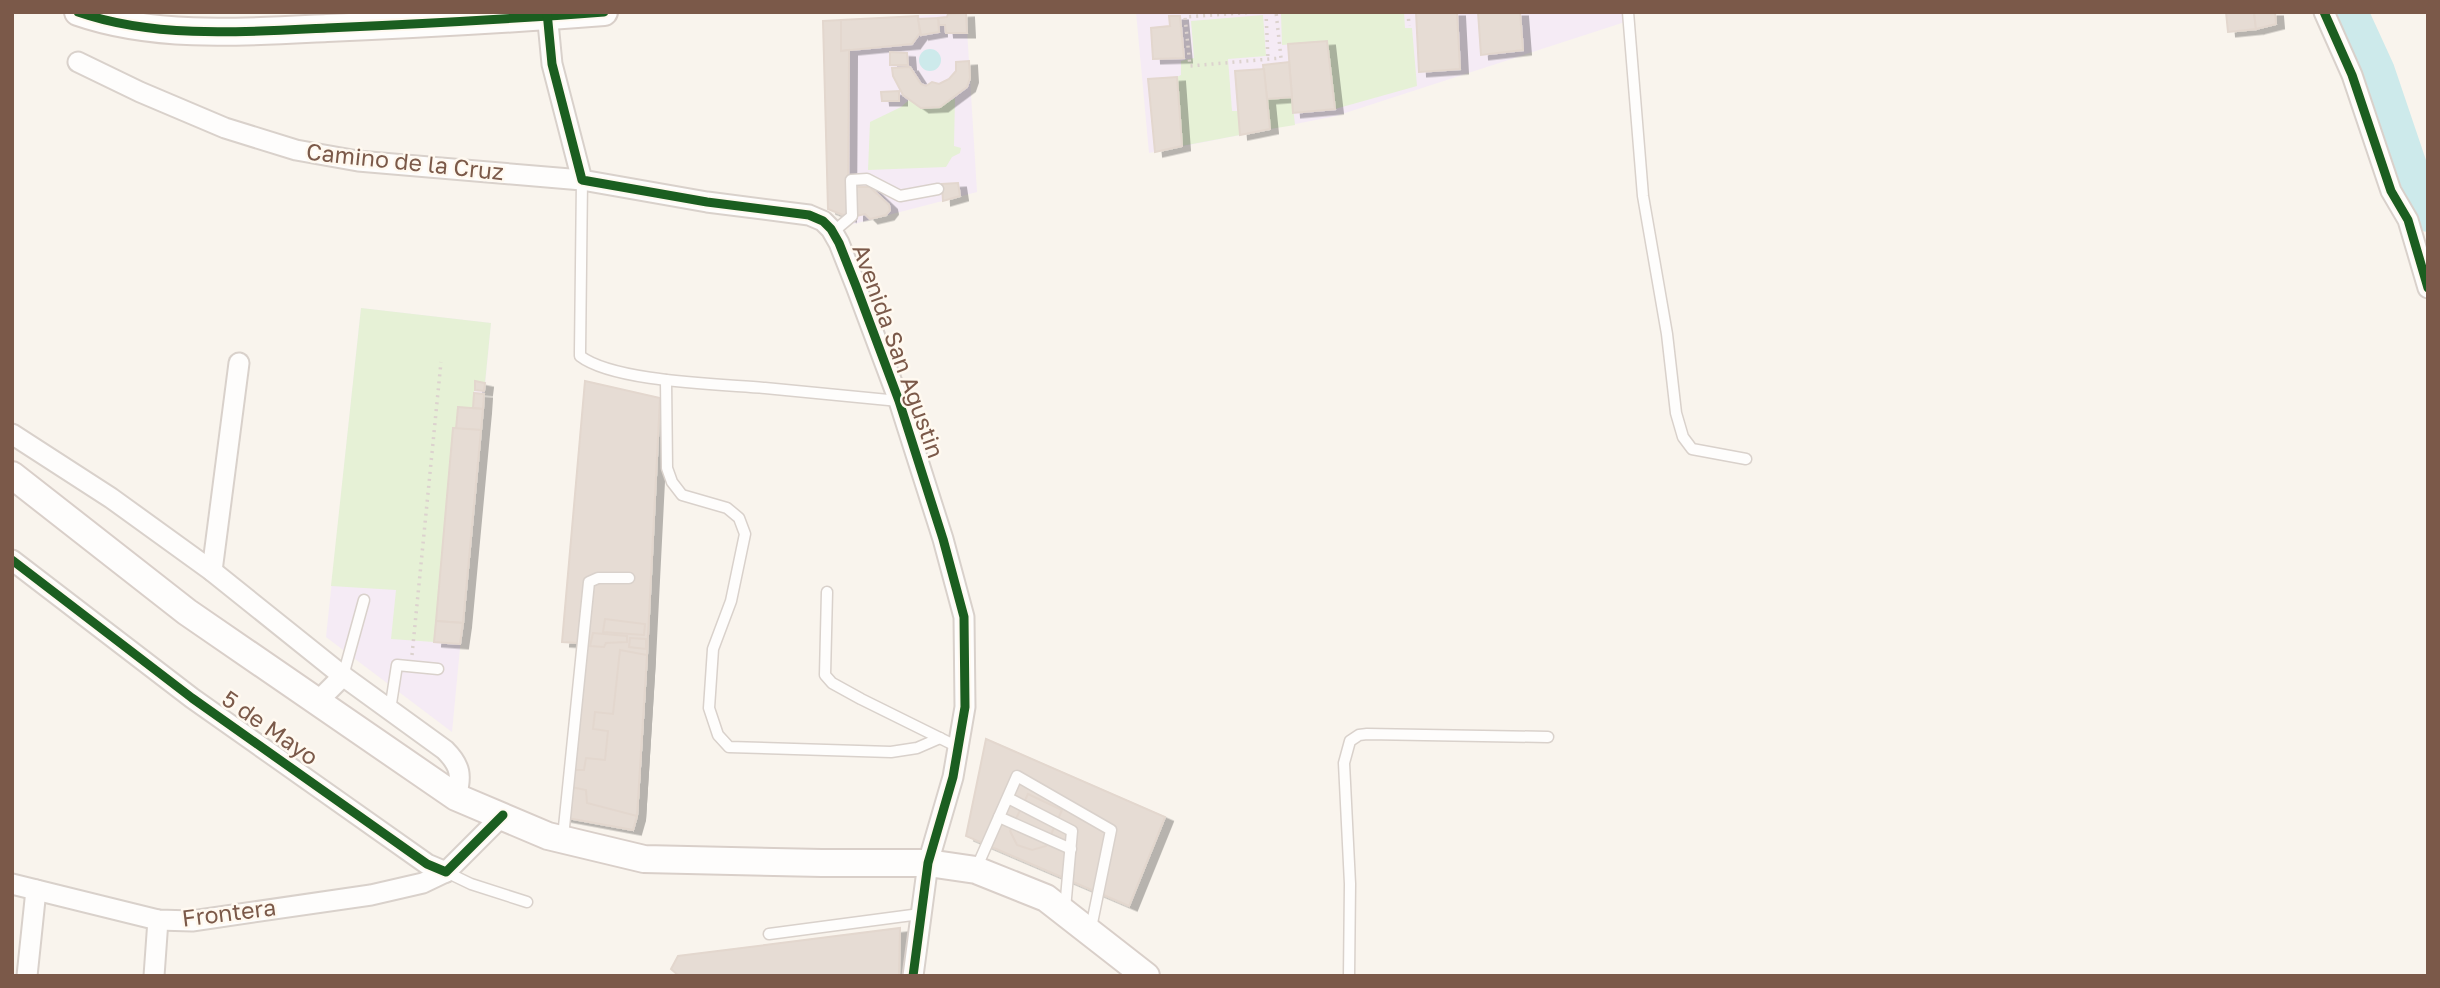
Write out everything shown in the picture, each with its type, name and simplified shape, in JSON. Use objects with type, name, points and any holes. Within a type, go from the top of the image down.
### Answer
[{"type":"main road","points":[[78,12],[119,23],[224,25],[487,22],[547,14],[604,12]]},
{"type":"main road","points":[[12,475],[187,612],[456,797],[563,841],[644,859],[928,863],[976,870],[1046,898],[1146,976]]},
{"type":"street","points":[[2324,12],[2352,75],[2391,191],[2405,212],[2428,288]]},
{"type":"street","points":[[547,14],[552,64],[582,180]]},
{"type":"street","name":"Camino de la Cruz","points":[[78,62],[225,128],[296,150],[358,161],[582,180]]},
{"type":"street","name":"Avenida San Agustin","points":[[582,180],[707,202],[809,215],[823,220],[839,243],[899,401],[943,539],[964,617],[965,707],[949,742],[953,777],[928,863]]},
{"type":"street","points":[[212,571],[239,363]]},
{"type":"street","points":[[12,434],[111,499],[212,571],[343,676],[455,760],[460,772],[456,797]]},
{"type":"street","name":"5 de Mayo","points":[[12,561],[192,698],[427,863],[446,872]]},
{"type":"street","points":[[317,702],[343,676]]},
{"type":"street","points":[[446,872],[503,815]]},
{"type":"street","points":[[913,976],[928,863]]},
{"type":"street","name":"Frontera","points":[[12,884],[158,920],[192,921],[371,895],[423,883],[446,872]]},
{"type":"street","points":[[27,976],[36,890]]},
{"type":"street","points":[[154,976],[158,920]]},
{"type":"lane","points":[[1628,12],[1643,196],[1667,334],[1675,413],[1683,438],[1692,449],[1745,459]]},
{"type":"lane","points":[[832,232],[852,216],[851,180],[867,179],[900,197],[937,189]]},
{"type":"lane","points":[[582,180],[580,356],[587,361],[611,369],[666,380],[899,401]]},
{"type":"lane","points":[[666,380],[667,468],[672,482],[682,495],[727,509],[738,518],[744,534],[731,601],[713,649],[709,708],[718,735],[729,747],[891,752],[949,742]]},
{"type":"lane","points":[[563,841],[589,582],[598,578],[629,578]]},
{"type":"lane","points":[[827,592],[825,675],[832,683],[851,694],[949,742]]},
{"type":"lane","points":[[343,676],[364,600]]},
{"type":"lane","points":[[390,710],[397,665],[438,669]]},
{"type":"lane","points":[[1349,976],[1350,884],[1344,763],[1350,741],[1359,735],[1367,734],[1548,737]]},
{"type":"lane","points":[[976,870],[1017,776],[1111,830],[1090,932]]},
{"type":"lane","points":[[1008,798],[1072,831],[1065,913]]},
{"type":"lane","points":[[999,817],[1071,849]]},
{"type":"lane","points":[[446,872],[471,884],[527,902]]},
{"type":"lane","points":[[769,934],[920,914]]},
{"type":"path","points":[[1254,12],[1185,15],[1190,66],[1281,58],[1276,12]]},
{"type":"path","points":[[1266,12],[1268,60]]},
{"type":"path","points":[[1408,12],[1409,26]]},
{"type":"path","points":[[1473,12],[1473,19]]},
{"type":"path","points":[[1267,27],[1276,27]]},
{"type":"path","points":[[1268,43],[1278,43]]},
{"type":"path","points":[[410,667],[415,641],[441,362]]},
{"type":"shaded area","points":[[1136,12],[1623,12],[1625,22],[1336,116],[1149,153]]},
{"type":"shaded area","points":[[966,13],[977,192],[850,225],[848,217],[828,209],[823,21]]},
{"type":"shaded area","points":[[361,308],[491,323],[452,732],[326,637]]},
{"type":"green space","points":[[1404,12],[1405,28],[1412,28],[1417,86],[1335,109],[1327,41],[1282,45],[1281,14]]},
{"type":"green space","points":[[1263,15],[1266,56],[1228,59],[1232,111],[1238,111],[1240,135],[1182,146],[1177,77],[1181,75],[1181,61],[1194,58],[1191,21]]},
{"type":"green space","points":[[1292,97],[1295,125],[1270,129],[1267,99]]},
{"type":"green space","points":[[955,98],[954,146],[961,148],[960,153],[952,157],[946,167],[868,170],[870,122],[901,107],[909,100],[922,107],[932,108]]},
{"type":"green space","points":[[361,308],[491,323],[485,383],[475,381],[473,408],[458,407],[456,429],[453,429],[434,642],[391,639],[396,590],[331,586]]},
{"type":"water","points":[[930,49],[938,52],[941,60],[938,68],[930,71],[922,68],[919,60],[922,52]]},
{"type":"building","points":[[1416,12],[1457,12],[1460,69],[1419,72]]},
{"type":"building","points":[[1478,12],[1520,12],[1523,50],[1481,55]]},
{"type":"building","points":[[2226,12],[2254,12],[2256,29],[2228,32]]},
{"type":"building","points":[[2254,12],[2275,12],[2276,24],[2256,29]]},
{"type":"building","points":[[966,13],[967,33],[946,33],[945,25],[939,25],[938,18],[947,17],[948,14]]},
{"type":"building","points":[[918,16],[920,33],[912,44],[841,51],[841,20]]},
{"type":"building","points":[[1169,16],[1180,16],[1184,58],[1153,59],[1151,28],[1170,26]]},
{"type":"building","points":[[938,18],[939,32],[921,35],[918,19]]},
{"type":"building","points":[[841,20],[841,51],[849,50],[848,217],[828,209],[823,21]]},
{"type":"building","points":[[1327,41],[1335,109],[1293,113],[1288,44]]},
{"type":"building","points":[[890,52],[907,53],[908,65],[890,65]]},
{"type":"building","points":[[969,61],[970,78],[967,87],[940,107],[921,108],[903,95],[893,76],[892,68],[910,67],[921,84],[939,84],[949,79],[956,71],[956,62]]},
{"type":"building","points":[[1289,62],[1292,97],[1267,99],[1263,65]]},
{"type":"building","points":[[1264,69],[1270,129],[1240,135],[1235,71]]},
{"type":"building","points":[[1177,77],[1182,146],[1155,152],[1148,79]]},
{"type":"building","points":[[899,91],[899,101],[882,101],[881,92]]},
{"type":"building","points":[[958,183],[960,196],[943,201],[942,184]]},
{"type":"building","points":[[856,187],[870,187],[889,205],[890,210],[886,215],[870,219],[865,214],[856,216]]},
{"type":"building","points":[[475,381],[485,383],[484,391],[475,390]]},
{"type":"building","points":[[585,381],[660,398],[637,816],[633,830],[562,817],[579,643],[562,642]]},
{"type":"building","points":[[474,393],[484,394],[483,409],[473,408]]},
{"type":"building","points":[[458,407],[483,409],[481,430],[456,429]]},
{"type":"building","points":[[453,428],[481,430],[463,623],[436,621]]},
{"type":"building","points":[[605,619],[645,624],[644,635],[603,632]]},
{"type":"building","points":[[436,621],[463,623],[460,644],[434,642]]},
{"type":"building","points":[[593,633],[627,636],[627,642],[606,643],[604,647],[590,646]]},
{"type":"building","points":[[630,638],[646,639],[646,649],[629,647]]},
{"type":"building","points":[[620,650],[647,655],[637,816],[587,803],[586,790],[571,787],[573,770],[584,770],[586,758],[605,760],[608,731],[593,729],[595,712],[613,714]]},
{"type":"building","points":[[986,739],[1165,817],[1129,906],[966,836]]},
{"type":"building","points":[[1028,794],[1062,810],[1046,846],[1032,850],[1017,845],[1010,831]]},
{"type":"building","points":[[900,928],[899,976],[679,976],[671,969],[678,956]]},
{"type":"waterway","points":[[2352,12],[2379,71],[2428,216]]},
{"type":"cycle path","points":[[78,12],[138,26],[201,32],[431,23],[604,12]]},
{"type":"cycle path","points":[[547,12],[552,64],[582,180],[707,202],[809,215],[823,221],[831,229],[856,286],[899,401],[943,539],[964,617],[965,707],[953,777],[928,863],[913,976]]},
{"type":"cycle path","points":[[2324,12],[2352,75],[2391,191],[2408,220],[2428,288]]},
{"type":"cycle path","points":[[12,560],[192,698],[427,864],[446,872],[503,815]]}]
